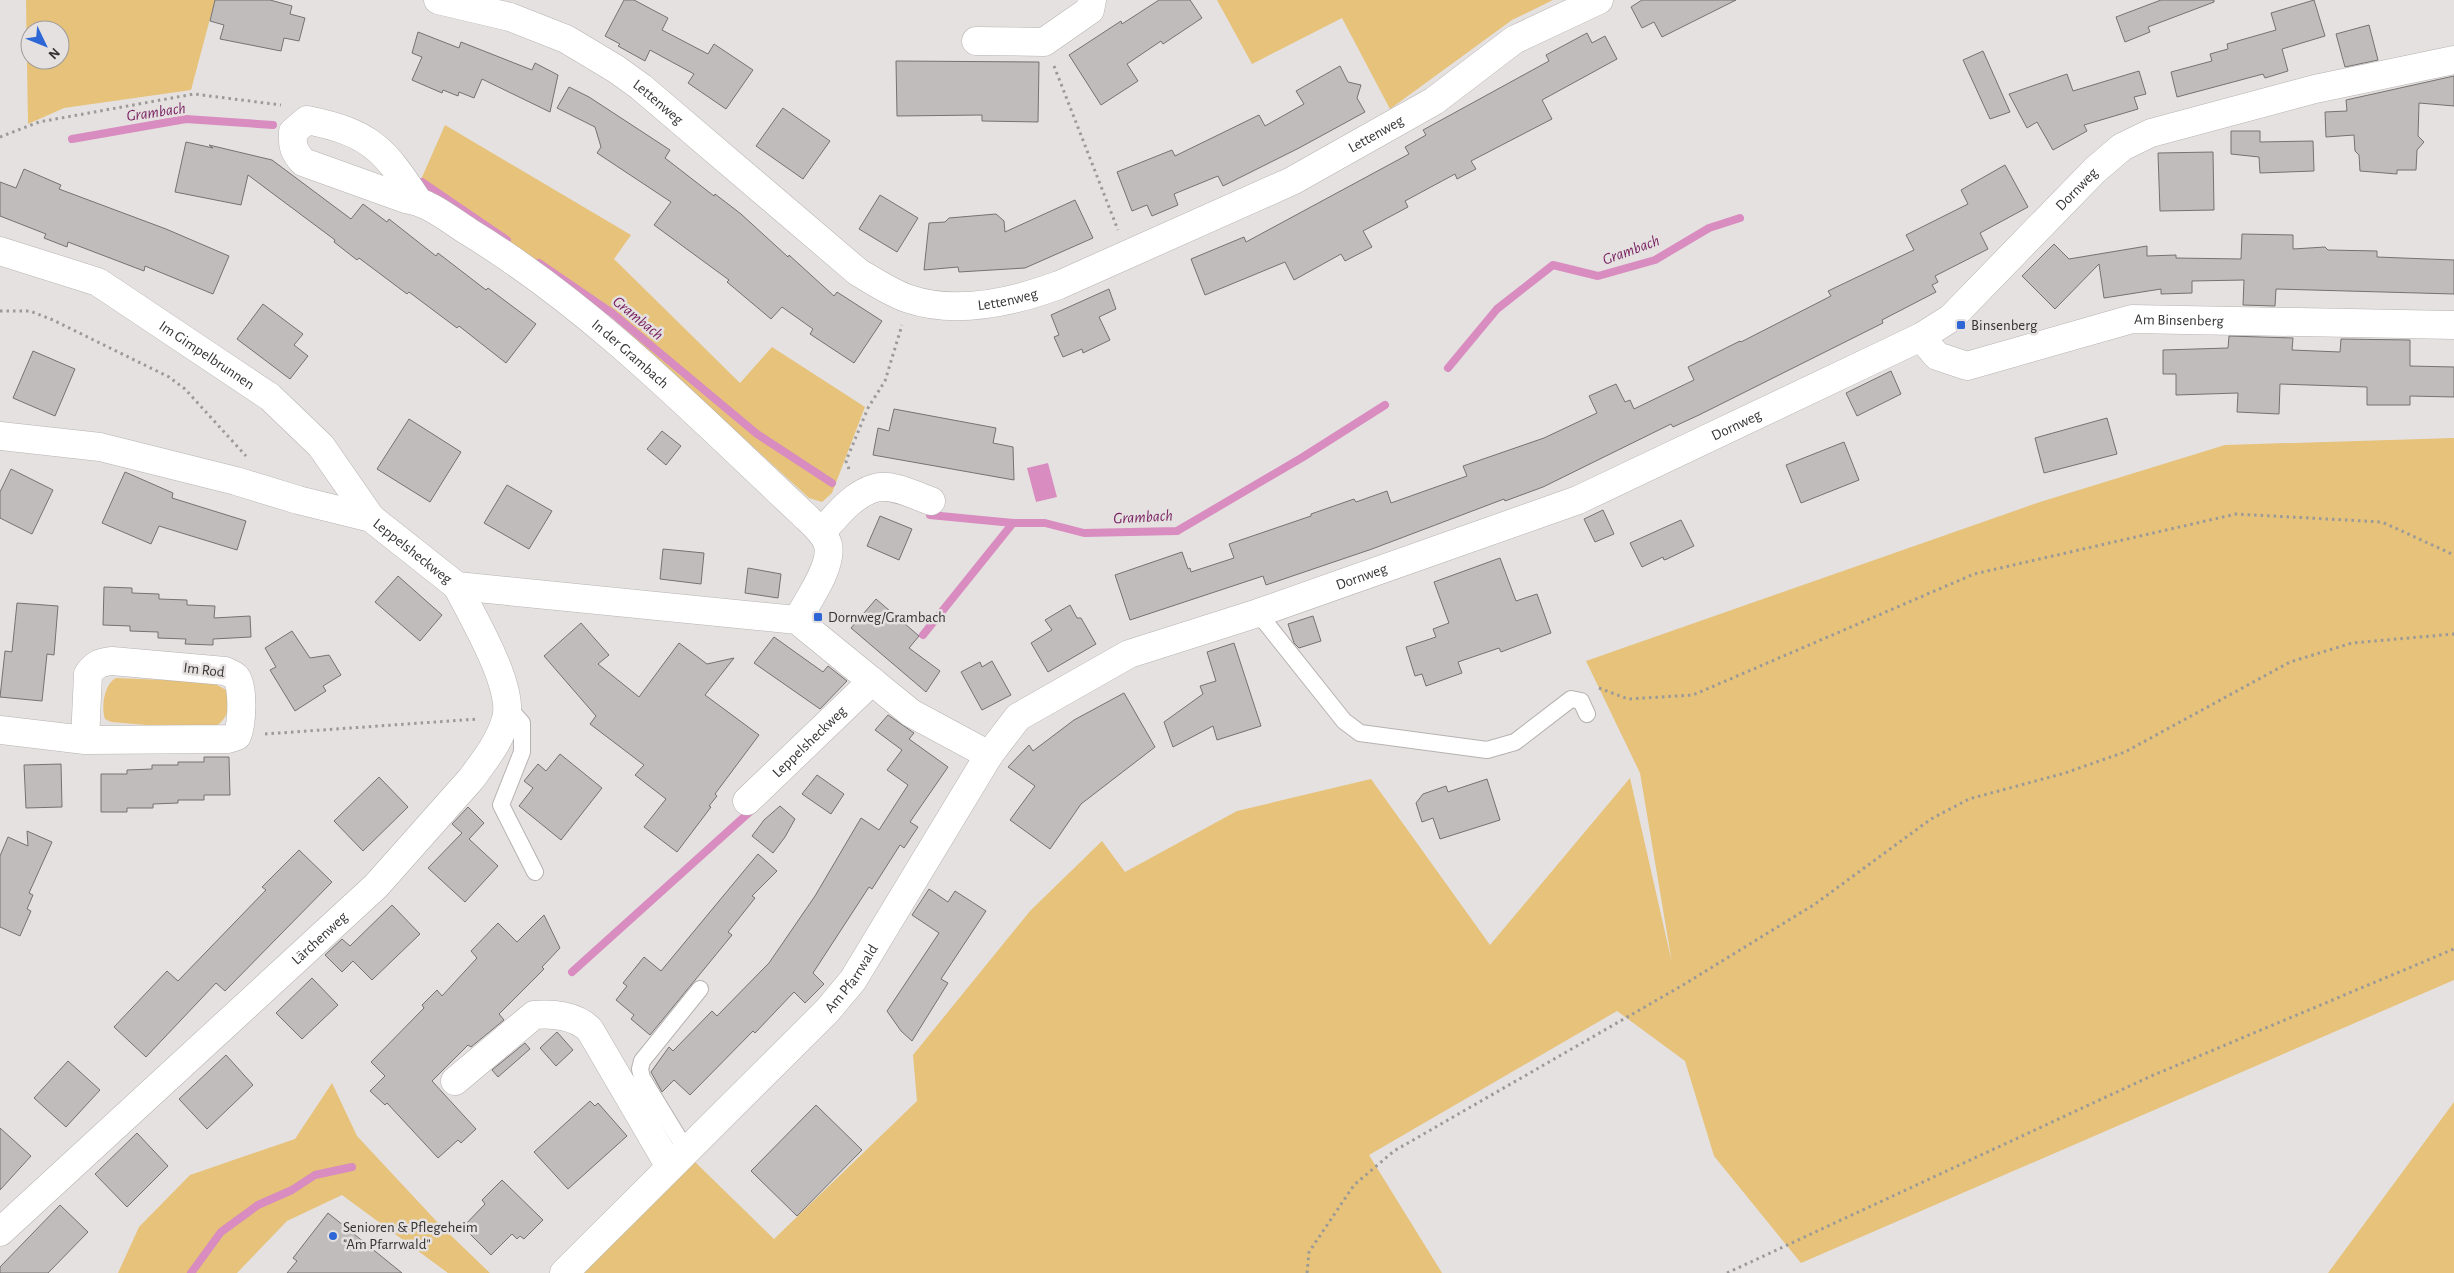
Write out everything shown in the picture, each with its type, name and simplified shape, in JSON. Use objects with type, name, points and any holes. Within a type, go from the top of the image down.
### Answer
[{"type":"street","name":"Lettenweg","points":[[438,0],[510,17],[566,39],[616,69],[641,87],[858,272],[883,288],[910,299],[944,305],[961,305],[1028,296],[1128,255],[1292,181],[1434,101],[1514,40],[1598,0]]},
{"type":"street","points":[[976,41],[1047,48],[1090,10],[1092,0]]},
{"type":"street","name":"Dornweg","points":[[988,754],[1018,717],[1129,654],[1258,613],[1578,500],[1921,337],[1950,318],[2095,170],[2122,146],[2151,133],[2315,89],[2454,60]]},
{"type":"street","name":"In der Grambach","points":[[418,201],[390,160],[371,142],[325,124],[308,120],[293,132],[292,144],[295,153],[303,162],[406,199],[418,201],[480,239],[552,288],[602,328],[822,532]]},
{"type":"street","name":"Im Gimpelbrunnen","points":[[0,251],[98,282],[270,397],[321,446],[371,518]]},
{"type":"street","name":"Am Binsenberg","points":[[1921,337],[1937,356],[1967,366],[2132,319],[2454,325]]},
{"type":"street","name":"Leppelsheckweg","points":[[0,436],[100,448],[371,518],[457,586],[797,620]]},
{"type":"street","points":[[931,501],[896,489],[876,487],[858,496],[822,532],[829,546],[827,563],[797,620],[912,713],[988,754]]},
{"type":"street","points":[[457,586],[498,669],[506,695],[507,712]]},
{"type":"street","name":"Im Rod","points":[[85,740],[88,674],[93,666],[102,662],[112,661],[225,671],[235,676],[239,686],[241,706],[240,726],[237,736]]},
{"type":"street","name":"Leppelsheckweg","points":[[747,801],[872,681]]},
{"type":"street","name":"Lärchenweg","points":[[0,1232],[376,886],[471,779],[497,740],[507,712]]},
{"type":"street","points":[[0,730],[85,740],[228,739],[237,736]]},
{"type":"street","name":"Am Pfarrwald","points":[[564,1273],[828,1010],[852,980],[988,754]]},
{"type":"street","points":[[455,1081],[534,1015],[543,1014],[583,1022],[678,1159]]},
{"type":"lane","points":[[1258,613],[1344,721],[1360,733],[1487,750],[1515,742],[1571,699],[1580,701],[1587,714]]},
{"type":"lane","points":[[507,712],[522,723],[522,752],[501,805],[535,872]]},
{"type":"lane","points":[[678,1159],[642,1078],[640,1069],[642,1061],[700,989]]},
{"type":"path","points":[[1047,48],[1128,255]]},
{"type":"path","points":[[0,137],[39,122],[194,94],[285,106],[300,125]]},
{"type":"path","points":[[846,461],[868,408],[885,381],[910,299]]},
{"type":"path","points":[[0,311],[30,311],[53,320],[168,377],[185,389],[244,452],[262,489]]},
{"type":"path","points":[[1628,699],[1693,695],[1974,574],[2236,514],[2382,522],[2454,556]]},
{"type":"path","points":[[1307,1273],[1309,1252],[1354,1186],[1394,1151],[1683,985],[1815,904],[1931,819],[1969,799],[2065,772],[2125,752],[2290,662],[2352,643],[2454,634]]},
{"type":"path","points":[[237,736],[507,712]]},
{"type":"path","points":[[1728,1273],[2149,1077],[2454,949]]},
{"type":"shaded area","points":[[26,0],[215,0],[191,90],[64,108],[28,124],[27,70],[70,70],[70,20],[26,20]]},
{"type":"shaded area","points":[[1217,0],[1553,0],[1512,20],[1390,109],[1342,18],[1252,64]]},
{"type":"shaded area","points":[[445,125],[631,235],[614,259],[740,383],[772,347],[865,407],[832,493],[822,502],[809,498],[606,312],[419,184]]},
{"type":"shaded area","points":[[2454,438],[2454,980],[1801,1263],[1714,1156],[1685,1061],[1617,1011],[1369,1155],[1442,1273],[584,1273],[694,1161],[774,1239],[917,1101],[913,1055],[1030,911],[1102,841],[1125,872],[1237,811],[1371,779],[1490,945],[1630,778],[1672,963],[1640,773],[1586,661],[2040,502],[2225,445]]},
{"type":"shaded area","points":[[1048,463],[1057,497],[1036,502],[1027,468]]},
{"type":"shaded area","points":[[116,678],[212,682],[226,690],[229,703],[228,709],[219,724],[207,730],[111,722],[105,719],[104,696],[109,685]]},
{"type":"shaded area","points":[[332,1083],[357,1136],[440,1225],[490,1273],[448,1273],[342,1195],[287,1221],[237,1273],[118,1273],[139,1227],[190,1175],[295,1139]]},
{"type":"shaded area","points":[[2454,1102],[2454,1273],[2328,1273]]},
{"type":"building","points":[[215,0],[270,0],[292,6],[290,14],[305,18],[299,41],[284,38],[281,51],[220,39],[224,25],[210,21]]},
{"type":"building","points":[[624,0],[634,0],[668,18],[662,30],[708,54],[714,44],[753,70],[726,109],[688,83],[694,74],[650,50],[645,61],[618,46],[620,44],[605,36]]},
{"type":"building","points":[[1159,0],[1190,0],[1202,18],[1163,44],[1161,41],[1127,64],[1138,81],[1101,105],[1069,55],[1121,21],[1122,24]]},
{"type":"building","points":[[1642,0],[1736,0],[1662,37],[1654,22],[1642,28],[1631,7]]},
{"type":"building","points":[[2161,0],[2214,0],[2214,2],[2148,27],[2150,32],[2125,42],[2116,17]]},
{"type":"building","points":[[2314,0],[2325,36],[2282,49],[2288,71],[2265,78],[2263,74],[2177,97],[2171,72],[2212,61],[2210,54],[2228,49],[2227,44],[2276,30],[2271,13]]},
{"type":"building","points":[[2369,25],[2378,60],[2345,67],[2336,34]]},
{"type":"building","points":[[418,32],[459,48],[461,42],[532,70],[535,63],[558,75],[550,112],[482,79],[474,98],[459,92],[458,96],[443,90],[442,93],[412,80],[422,57],[412,53]]},
{"type":"building","points":[[1587,33],[1592,43],[1605,36],[1617,59],[1542,100],[1552,119],[1471,161],[1476,169],[1457,179],[1455,174],[1405,201],[1408,207],[1363,231],[1372,247],[1345,261],[1341,254],[1294,280],[1285,262],[1205,295],[1191,259],[1244,237],[1246,242],[1409,154],[1405,147],[1426,135],[1423,130],[1549,61],[1546,55]]},
{"type":"building","points":[[1983,51],[2010,112],[1990,119],[1963,60]]},
{"type":"building","points":[[896,61],[1039,62],[1038,122],[982,121],[982,115],[897,116]]},
{"type":"building","points":[[1340,66],[1348,82],[1361,85],[1357,98],[1365,112],[1223,186],[1218,176],[1174,194],[1178,205],[1152,216],[1147,205],[1132,211],[1117,172],[1172,150],[1175,156],[1259,115],[1265,126],[1304,104],[1296,91]]},
{"type":"building","points":[[2139,71],[2146,94],[2134,97],[2138,109],[2084,125],[2087,131],[2053,150],[2037,122],[2027,128],[2009,94],[2067,74],[2073,91]]},
{"type":"building","points":[[2454,76],[2454,106],[2419,103],[2418,136],[2424,142],[2417,150],[2416,170],[2397,170],[2397,174],[2360,171],[2359,155],[2355,151],[2354,135],[2326,137],[2325,112],[2347,111],[2346,100]]},
{"type":"building","points":[[569,87],[589,97],[670,150],[665,158],[714,196],[715,194],[741,214],[834,296],[837,292],[882,321],[854,363],[810,334],[813,329],[782,307],[771,319],[727,282],[729,280],[654,225],[671,202],[597,153],[601,147],[595,127],[557,108]]},
{"type":"building","points":[[783,108],[830,141],[803,179],[756,146]]},
{"type":"building","points":[[2231,131],[2260,131],[2260,142],[2313,141],[2314,171],[2260,173],[2259,157],[2231,154]]},
{"type":"building","points":[[186,142],[213,148],[209,145],[272,160],[351,219],[363,204],[387,222],[389,219],[436,256],[438,253],[486,290],[488,288],[536,324],[506,363],[459,326],[457,328],[409,292],[407,294],[359,258],[357,260],[334,242],[335,240],[248,175],[241,205],[175,192]]},
{"type":"building","points":[[2213,152],[2214,210],[2160,211],[2158,153]]},
{"type":"building","points":[[2005,165],[2028,207],[1980,233],[1988,249],[1935,276],[1938,282],[1932,285],[1936,292],[1882,320],[1883,323],[1699,415],[1673,427],[1671,424],[1543,487],[1505,501],[1504,499],[1372,549],[1266,585],[1263,576],[1130,620],[1115,575],[1182,552],[1188,569],[1190,568],[1191,572],[1234,558],[1229,544],[1311,516],[1311,514],[1354,499],[1356,502],[1387,491],[1391,503],[1467,476],[1463,466],[1544,438],[1597,413],[1589,396],[1616,384],[1625,402],[1630,400],[1634,409],[1694,380],[1688,367],[1831,296],[1828,291],[1914,250],[1906,235],[1968,204],[1961,190]]},
{"type":"building","points":[[24,169],[61,185],[59,189],[166,229],[229,256],[213,294],[145,266],[144,271],[68,242],[67,247],[44,238],[46,234],[0,216],[0,182],[16,188]]},
{"type":"building","points":[[880,195],[918,218],[897,252],[859,229]]},
{"type":"building","points":[[1075,200],[1093,238],[1025,268],[959,272],[958,267],[924,270],[929,223],[945,222],[949,218],[996,214],[1004,221],[1005,232]]},
{"type":"building","points":[[2242,234],[2293,235],[2293,249],[2325,247],[2328,250],[2377,251],[2377,257],[2454,260],[2454,294],[2276,289],[2275,306],[2243,305],[2244,280],[2192,281],[2192,293],[2161,294],[2161,289],[2104,298],[2099,264],[2055,309],[2022,276],[2054,244],[2069,259],[2147,246],[2147,256],[2176,255],[2176,258],[2241,259]]},
{"type":"building","points":[[1109,289],[1116,309],[1099,317],[1110,340],[1083,353],[1082,349],[1063,357],[1054,337],[1059,335],[1051,315]]},
{"type":"building","points":[[263,304],[303,334],[294,345],[308,356],[290,379],[237,339]]},
{"type":"building","points":[[2229,336],[2293,338],[2292,350],[2340,352],[2341,339],[2410,340],[2410,366],[2454,367],[2454,397],[2410,396],[2410,405],[2367,405],[2367,387],[2280,384],[2279,414],[2237,412],[2238,393],[2176,395],[2176,374],[2163,374],[2163,350],[2228,348]]},
{"type":"building","points":[[33,351],[75,369],[55,416],[13,398]]},
{"type":"building","points":[[1891,371],[1901,394],[1857,416],[1846,393]]},
{"type":"building","points":[[894,409],[996,428],[993,443],[1013,447],[1014,480],[873,455],[878,428],[889,431]]},
{"type":"building","points":[[2107,418],[2117,454],[2044,473],[2035,438]]},
{"type":"building","points":[[409,419],[461,452],[430,502],[377,469]]},
{"type":"building","points":[[662,431],[681,446],[666,465],[647,449]]},
{"type":"building","points":[[1844,442],[1859,480],[1801,503],[1786,465]]},
{"type":"building","points":[[11,469],[53,490],[32,534],[0,518],[0,492]]},
{"type":"building","points":[[125,472],[173,493],[172,498],[246,521],[237,550],[159,526],[151,544],[102,523]]},
{"type":"building","points":[[507,485],[552,511],[529,549],[484,523]]},
{"type":"building","points":[[1603,510],[1614,534],[1595,542],[1584,519]]},
{"type":"building","points":[[880,516],[912,529],[899,560],[867,546]]},
{"type":"building","points":[[1681,520],[1694,546],[1667,559],[1664,560],[1663,557],[1642,567],[1630,543]]},
{"type":"building","points":[[663,549],[704,553],[701,584],[660,579]]},
{"type":"building","points":[[1500,558],[1516,601],[1537,594],[1551,633],[1501,652],[1499,648],[1458,662],[1462,673],[1426,686],[1422,674],[1415,676],[1406,647],[1436,637],[1433,629],[1449,623],[1434,582]]},
{"type":"building","points":[[748,568],[781,574],[778,598],[745,593]]},
{"type":"building","points":[[398,576],[442,615],[420,641],[375,602]]},
{"type":"building","points":[[104,587],[132,588],[132,593],[159,594],[159,599],[187,600],[187,605],[215,606],[214,618],[250,616],[251,637],[213,639],[213,645],[185,644],[186,639],[158,638],[158,632],[130,631],[130,626],[103,625]]},
{"type":"building","points":[[876,599],[919,636],[909,648],[940,671],[926,692],[851,628]]},
{"type":"building","points":[[17,603],[58,606],[54,655],[47,654],[42,701],[0,697],[5,651],[12,652]]},
{"type":"building","points":[[1070,605],[1077,618],[1081,618],[1096,644],[1048,672],[1031,643],[1052,630],[1045,620]]},
{"type":"building","points":[[1313,616],[1321,641],[1299,648],[1294,643],[1288,624]]},
{"type":"building","points":[[581,623],[609,655],[598,664],[639,697],[679,643],[707,664],[734,658],[705,695],[759,735],[715,794],[717,796],[709,806],[711,807],[677,852],[644,827],[666,799],[635,775],[644,765],[590,724],[596,716],[544,656]]},
{"type":"building","points":[[292,631],[310,658],[329,655],[341,675],[323,686],[326,691],[295,711],[270,670],[276,667],[265,648]]},
{"type":"building","points":[[774,637],[823,672],[828,666],[847,681],[820,709],[754,663]]},
{"type":"building","points":[[1234,643],[1261,726],[1217,740],[1213,726],[1173,747],[1164,722],[1203,694],[1200,686],[1216,681],[1207,652]]},
{"type":"building","points":[[992,661],[1011,695],[982,710],[961,672],[980,662],[982,667]]},
{"type":"building","points":[[1124,693],[1155,747],[1081,804],[1050,849],[1010,820],[1035,786],[1008,767],[1029,745],[1033,751],[1074,720]]},
{"type":"building","points":[[888,715],[914,733],[909,739],[948,767],[910,822],[918,827],[904,848],[900,845],[872,889],[869,887],[813,973],[824,984],[805,1003],[794,992],[755,1033],[753,1031],[690,1095],[674,1080],[662,1092],[651,1072],[669,1047],[673,1051],[712,1011],[717,1016],[769,963],[815,896],[861,818],[879,830],[908,785],[887,770],[902,750],[875,730]]},
{"type":"building","points":[[560,754],[602,788],[561,840],[519,806],[533,788],[524,781],[538,764],[546,771]]},
{"type":"building","points":[[204,757],[229,757],[230,795],[204,795],[204,800],[178,800],[178,803],[153,804],[153,808],[127,808],[127,812],[101,812],[101,774],[127,774],[127,770],[152,769],[152,765],[204,762]]},
{"type":"building","points":[[61,764],[62,807],[26,808],[24,765]]},
{"type":"building","points":[[817,775],[844,794],[831,814],[802,794]]},
{"type":"building","points":[[379,777],[408,807],[363,851],[334,821]]},
{"type":"building","points":[[1487,779],[1500,820],[1440,839],[1433,818],[1422,822],[1416,803],[1423,794],[1446,786],[1448,792]]},
{"type":"building","points":[[780,806],[795,819],[773,853],[752,836],[764,820]]},
{"type":"building","points":[[468,807],[484,823],[469,839],[498,866],[465,902],[428,868],[462,833],[452,824]]},
{"type":"building","points":[[27,831],[52,842],[29,893],[33,895],[27,909],[31,911],[20,936],[0,927],[0,856],[8,837],[28,846]]},
{"type":"building","points":[[299,850],[332,882],[225,991],[216,983],[146,1057],[114,1027],[167,971],[178,981],[266,890],[262,887]]},
{"type":"building","points":[[758,854],[777,871],[752,896],[755,898],[728,932],[732,935],[650,1035],[631,1019],[634,1015],[616,1000],[627,986],[623,983],[644,957],[661,971]]},
{"type":"building","points":[[929,889],[948,902],[955,891],[986,911],[941,979],[948,983],[912,1041],[901,1031],[887,1011],[939,933],[912,915]]},
{"type":"building","points":[[392,905],[420,934],[372,980],[353,961],[342,972],[325,955],[342,939],[350,946]]},
{"type":"building","points":[[544,915],[560,948],[542,967],[544,969],[499,1014],[504,1020],[471,1047],[468,1045],[432,1081],[476,1129],[461,1143],[458,1140],[438,1158],[387,1103],[385,1105],[370,1091],[385,1076],[371,1062],[424,1008],[422,1005],[437,990],[442,996],[477,958],[471,951],[498,923],[517,942]]},
{"type":"building","points":[[312,978],[338,1005],[302,1039],[276,1013]]},
{"type":"building","points":[[557,1032],[573,1050],[556,1066],[540,1048]]},
{"type":"building","points":[[525,1043],[530,1049],[498,1077],[492,1070]]},
{"type":"building","points":[[226,1055],[253,1085],[207,1129],[179,1099]]},
{"type":"building","points":[[68,1061],[100,1090],[66,1127],[34,1098]]},
{"type":"building","points":[[590,1101],[595,1106],[598,1103],[627,1136],[568,1189],[534,1152]]},
{"type":"building","points":[[816,1105],[862,1150],[797,1216],[751,1171]]},
{"type":"building","points":[[0,1128],[31,1156],[0,1190]]},
{"type":"building","points":[[137,1133],[168,1166],[127,1207],[95,1174]]},
{"type":"building","points":[[502,1180],[543,1220],[524,1239],[520,1236],[517,1239],[512,1234],[491,1255],[463,1227],[485,1204],[482,1200]]},
{"type":"building","points":[[60,1205],[88,1232],[48,1273],[0,1273],[0,1267]]},
{"type":"building","name":"Senioren & Pflegeheim \"Am Pfarrwald\"","points":[[328,1213],[402,1273],[287,1273],[297,1261],[293,1258]]},
{"type":"waterway","name":"Grambach","points":[[72,139],[186,119],[273,125]]},
{"type":"waterway","name":"Grambach","points":[[422,182],[507,240]]},
{"type":"waterway","name":"Grambach","points":[[1448,368],[1497,309],[1553,265],[1598,276],[1655,260],[1709,228],[1740,218]]},
{"type":"waterway","name":"Grambach","points":[[539,263],[612,313],[757,434],[832,483]]},
{"type":"waterway","name":"Grambach","points":[[930,515],[1013,523],[1045,523],[1084,533],[1177,531],[1303,457],[1385,405]]},
{"type":"waterway","points":[[923,635],[1013,523]]},
{"type":"waterway","points":[[572,972],[754,808]]},
{"type":"waterway","points":[[191,1273],[221,1232],[258,1205],[292,1190],[315,1175],[352,1167]]},
{"type":"place","name":"Binsenberg","points":[[1961,325]]},
{"type":"place","name":"Dornweg/Grambach","points":[[818,617]]},
{"type":"place","name":"Senioren & Pflegeheim \"Am Pfarrwald\"","points":[[333,1236]]}]
